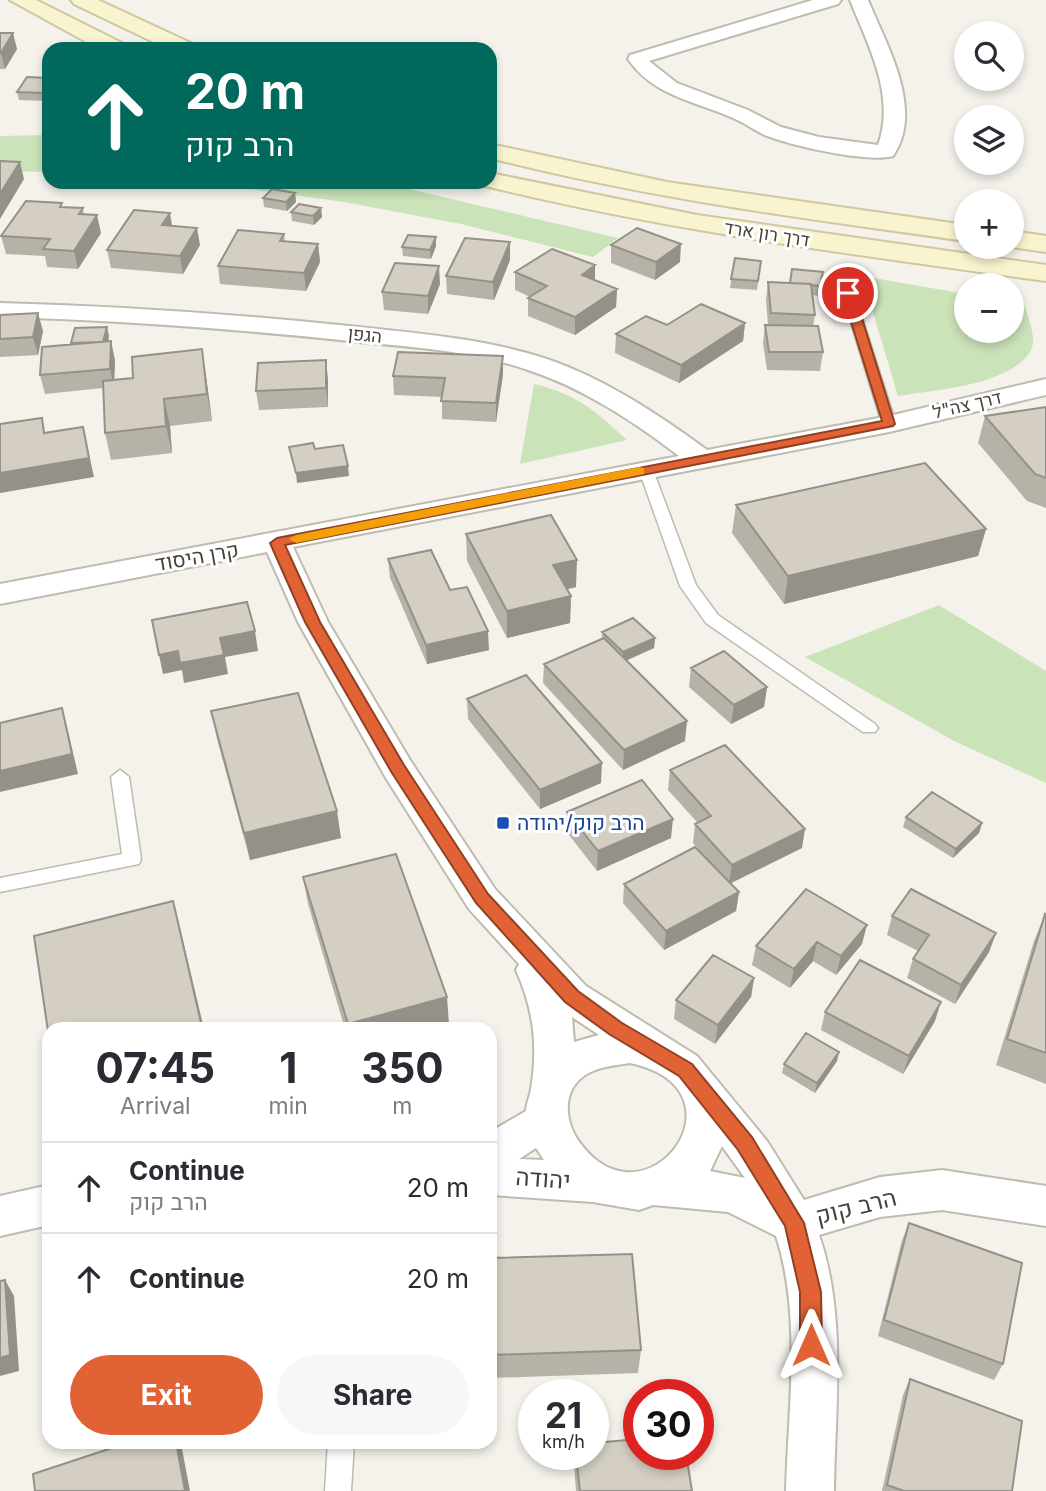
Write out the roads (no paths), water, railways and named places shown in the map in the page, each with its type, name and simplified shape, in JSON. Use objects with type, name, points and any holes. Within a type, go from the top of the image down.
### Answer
[{"type":"main road","points":[[20,0],[102,42]]},
{"type":"main road","points":[[81,0],[170,42]]},
{"type":"main road","name":"דרך רון ארד","points":[[497,153],[634,184],[708,197],[954,231]]},
{"type":"main road","name":"דרך רון ארד","points":[[497,182],[544,194],[740,231],[1046,273]]},
{"type":"main road","points":[[1024,241],[1046,244]]},
{"type":"street","points":[[832,0],[637,59],[645,72],[679,90],[741,114],[779,133],[832,145],[886,152],[895,135],[891,82],[859,0]]},
{"type":"street","name":"הגפן","points":[[0,310],[119,312],[257,323],[476,350],[561,373],[653,422],[701,459]]},
{"type":"street","name":"דרך צה\"ל","points":[[889,424],[1046,387]]},
{"type":"street","name":"קרן היסוד","points":[[0,594],[889,424]]},
{"type":"street","points":[[277,543],[313,622],[398,769],[482,899],[572,997],[686,1070],[697,1084],[706,1108],[707,1132],[698,1156],[680,1175],[654,1186],[635,1189],[597,1183],[577,1173],[562,1158],[551,1141],[548,1104],[557,1036],[551,1003],[522,945]]},
{"type":"street","points":[[548,1104],[564,1068],[583,1054],[606,1046],[630,1046],[654,1051]]},
{"type":"street","name":"הרב קוק","points":[[697,1084],[745,1144],[794,1223],[880,1197],[942,1190],[1046,1206]]},
{"type":"street","name":"יהודה","points":[[497,1148],[548,1104]]},
{"type":"street","name":"יהודה","points":[[497,1176],[597,1183]]},
{"type":"street","points":[[654,1186],[732,1193],[794,1223],[811,1292],[810,1491]]},
{"type":"street","points":[[0,1216],[42,1207]]},
{"type":"lane","points":[[848,293],[889,424]]},
{"type":"lane","points":[[646,470],[688,586],[712,619],[869,727]]},
{"type":"lane","points":[[0,885],[132,859],[120,777]]},
{"type":"lane","points":[[338,1491],[341,1449]]},
{"type":"place","name":"הרב קוק/יהודה","points":[[503,823]]}]
